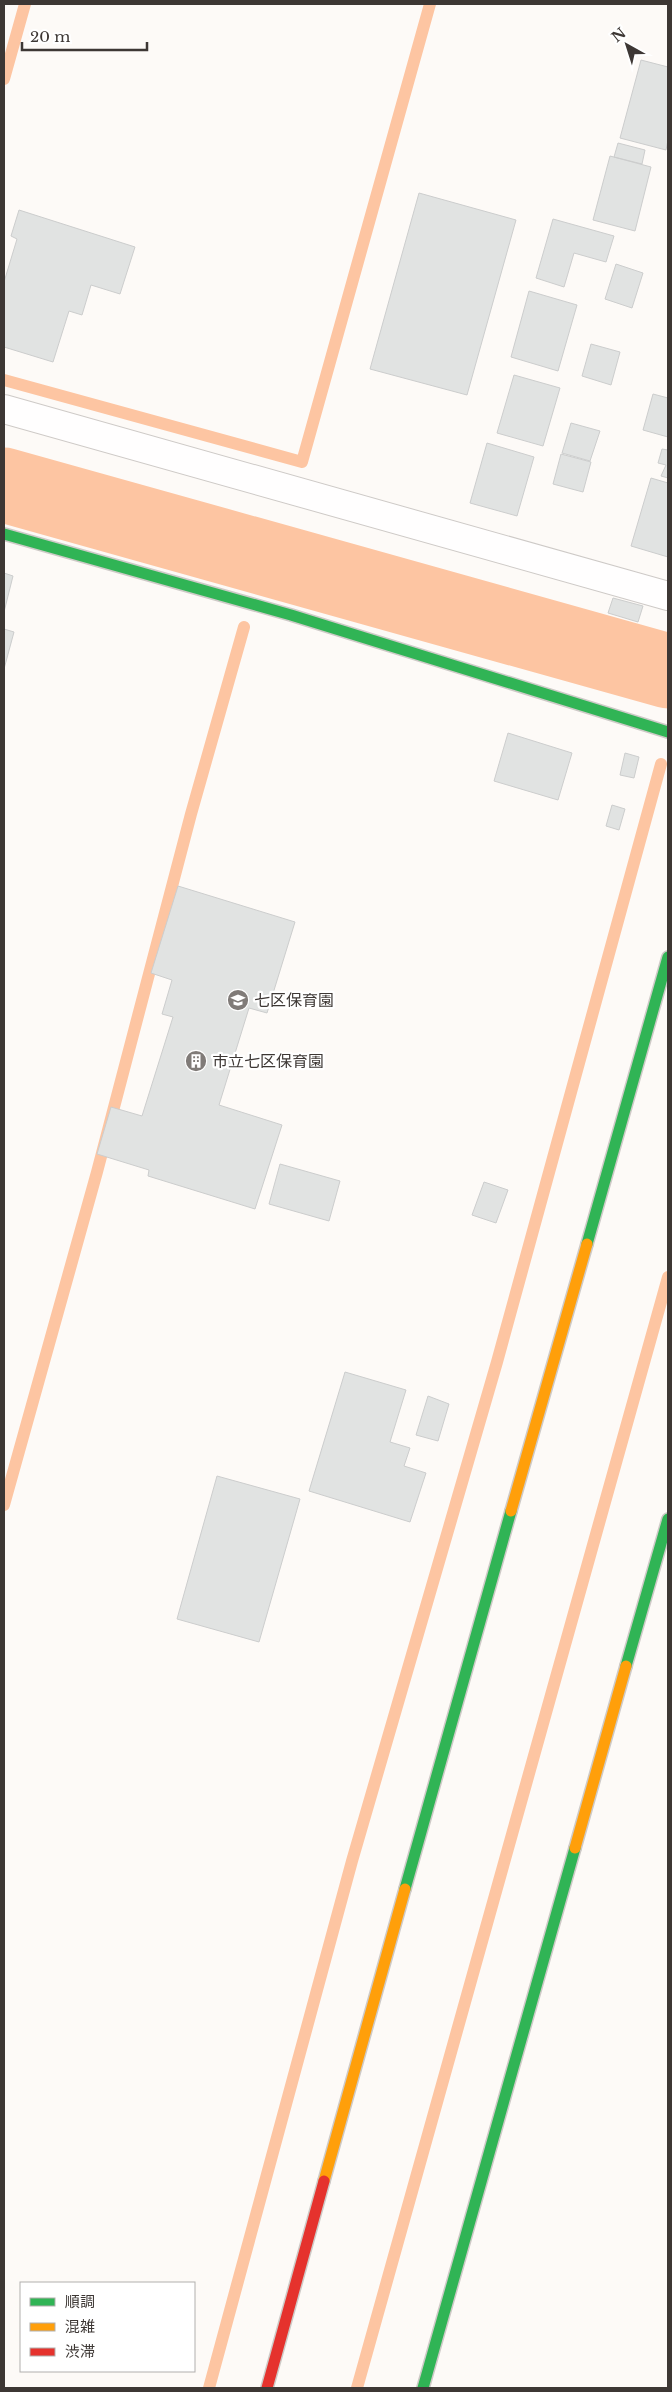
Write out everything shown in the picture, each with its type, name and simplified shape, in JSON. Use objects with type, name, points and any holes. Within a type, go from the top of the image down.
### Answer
[{"type":"street","points":[[4,409],[668,596]]},
{"type":"street","points":[[4,534],[291,615],[668,732]]},
{"type":"street","points":[[267,2388],[455,1708],[668,956]]},
{"type":"street","points":[[424,2388],[668,1519]]},
{"type":"building","points":[[641,60],[668,67],[668,140],[666,150],[620,138]]},
{"type":"building","points":[[618,143],[645,150],[642,164],[614,157]]},
{"type":"building","points":[[610,156],[651,167],[635,231],[593,220]]},
{"type":"building","points":[[419,193],[516,220],[467,395],[370,369]]},
{"type":"building","points":[[19,210],[135,247],[120,294],[91,285],[82,315],[69,311],[53,362],[4,347],[4,282],[17,239],[11,236]]},
{"type":"building","points":[[553,219],[614,236],[606,262],[574,253],[564,287],[536,278]]},
{"type":"building","points":[[616,264],[643,273],[632,308],[605,299]]},
{"type":"building","points":[[529,291],[577,305],[558,371],[511,357]]},
{"type":"building","points":[[591,344],[620,352],[611,385],[582,376]]},
{"type":"building","points":[[514,375],[560,388],[543,446],[497,433]]},
{"type":"building","points":[[653,394],[668,398],[668,437],[643,430]]},
{"type":"building","points":[[571,423],[600,431],[590,461],[562,453]]},
{"type":"building","points":[[487,443],[534,457],[517,516],[470,503]]},
{"type":"building","points":[[662,449],[668,450],[668,478],[661,476],[666,465],[658,463]]},
{"type":"building","points":[[561,454],[591,462],[583,492],[553,484]]},
{"type":"building","points":[[651,478],[668,483],[668,557],[631,546]]},
{"type":"building","points":[[4,573],[13,576],[4,612]]},
{"type":"building","points":[[613,598],[643,606],[638,622],[608,613]]},
{"type":"building","points":[[4,629],[14,632],[4,669]]},
{"type":"building","points":[[508,733],[572,753],[558,800],[494,781]]},
{"type":"building","points":[[625,753],[639,757],[634,778],[620,775]]},
{"type":"building","points":[[612,805],[625,809],[619,830],[606,826]]},
{"type":"building","name":"市立七区保育園","points":[[178,886],[295,922],[267,1013],[249,1008],[219,1105],[282,1125],[255,1209],[148,1176],[149,1170],[97,1154],[111,1107],[142,1116],[173,1017],[162,1014],[172,980],[151,973]]},
{"type":"building","points":[[280,1164],[340,1181],[329,1221],[269,1204]]},
{"type":"building","points":[[484,1182],[508,1190],[496,1223],[472,1215]]},
{"type":"building","points":[[345,1372],[406,1390],[390,1442],[410,1448],[404,1466],[426,1473],[410,1522],[309,1491]]},
{"type":"building","points":[[428,1396],[449,1404],[438,1441],[416,1435]]},
{"type":"building","points":[[217,1476],[300,1499],[259,1642],[177,1619]]},
{"type":"waterway","points":[[4,79],[25,4]]},
{"type":"waterway","points":[[4,380],[302,462],[430,4]]},
{"type":"waterway","points":[[4,485],[668,671]]},
{"type":"waterway","points":[[260,575],[264,558]]},
{"type":"waterway","points":[[4,1505],[97,1172],[191,814],[244,627]]},
{"type":"waterway","points":[[209,2388],[352,1861],[497,1362],[661,764]]},
{"type":"waterway","points":[[357,2388],[668,1277]]},
{"type":"traffic: fast","points":[[4,534],[291,615],[668,732]]},
{"type":"traffic: fast","points":[[587,1244],[668,957]]},
{"type":"traffic: fast","points":[[405,1889],[511,1511]]},
{"type":"traffic: fast","points":[[626,1666],[668,1519]]},
{"type":"traffic: fast","points":[[423,2388],[575,1848]]},
{"type":"traffic: slow","points":[[511,1511],[587,1244]]},
{"type":"traffic: slow","points":[[575,1848],[626,1666]]},
{"type":"traffic: slow","points":[[324,2181],[405,1889]]},
{"type":"traffic: jam","points":[[267,2388],[324,2181]]},
{"type":"place","name":"七区保育園","points":[[238,1000]]},
{"type":"place","name":"市立七区保育園","points":[[196,1061]]}]
